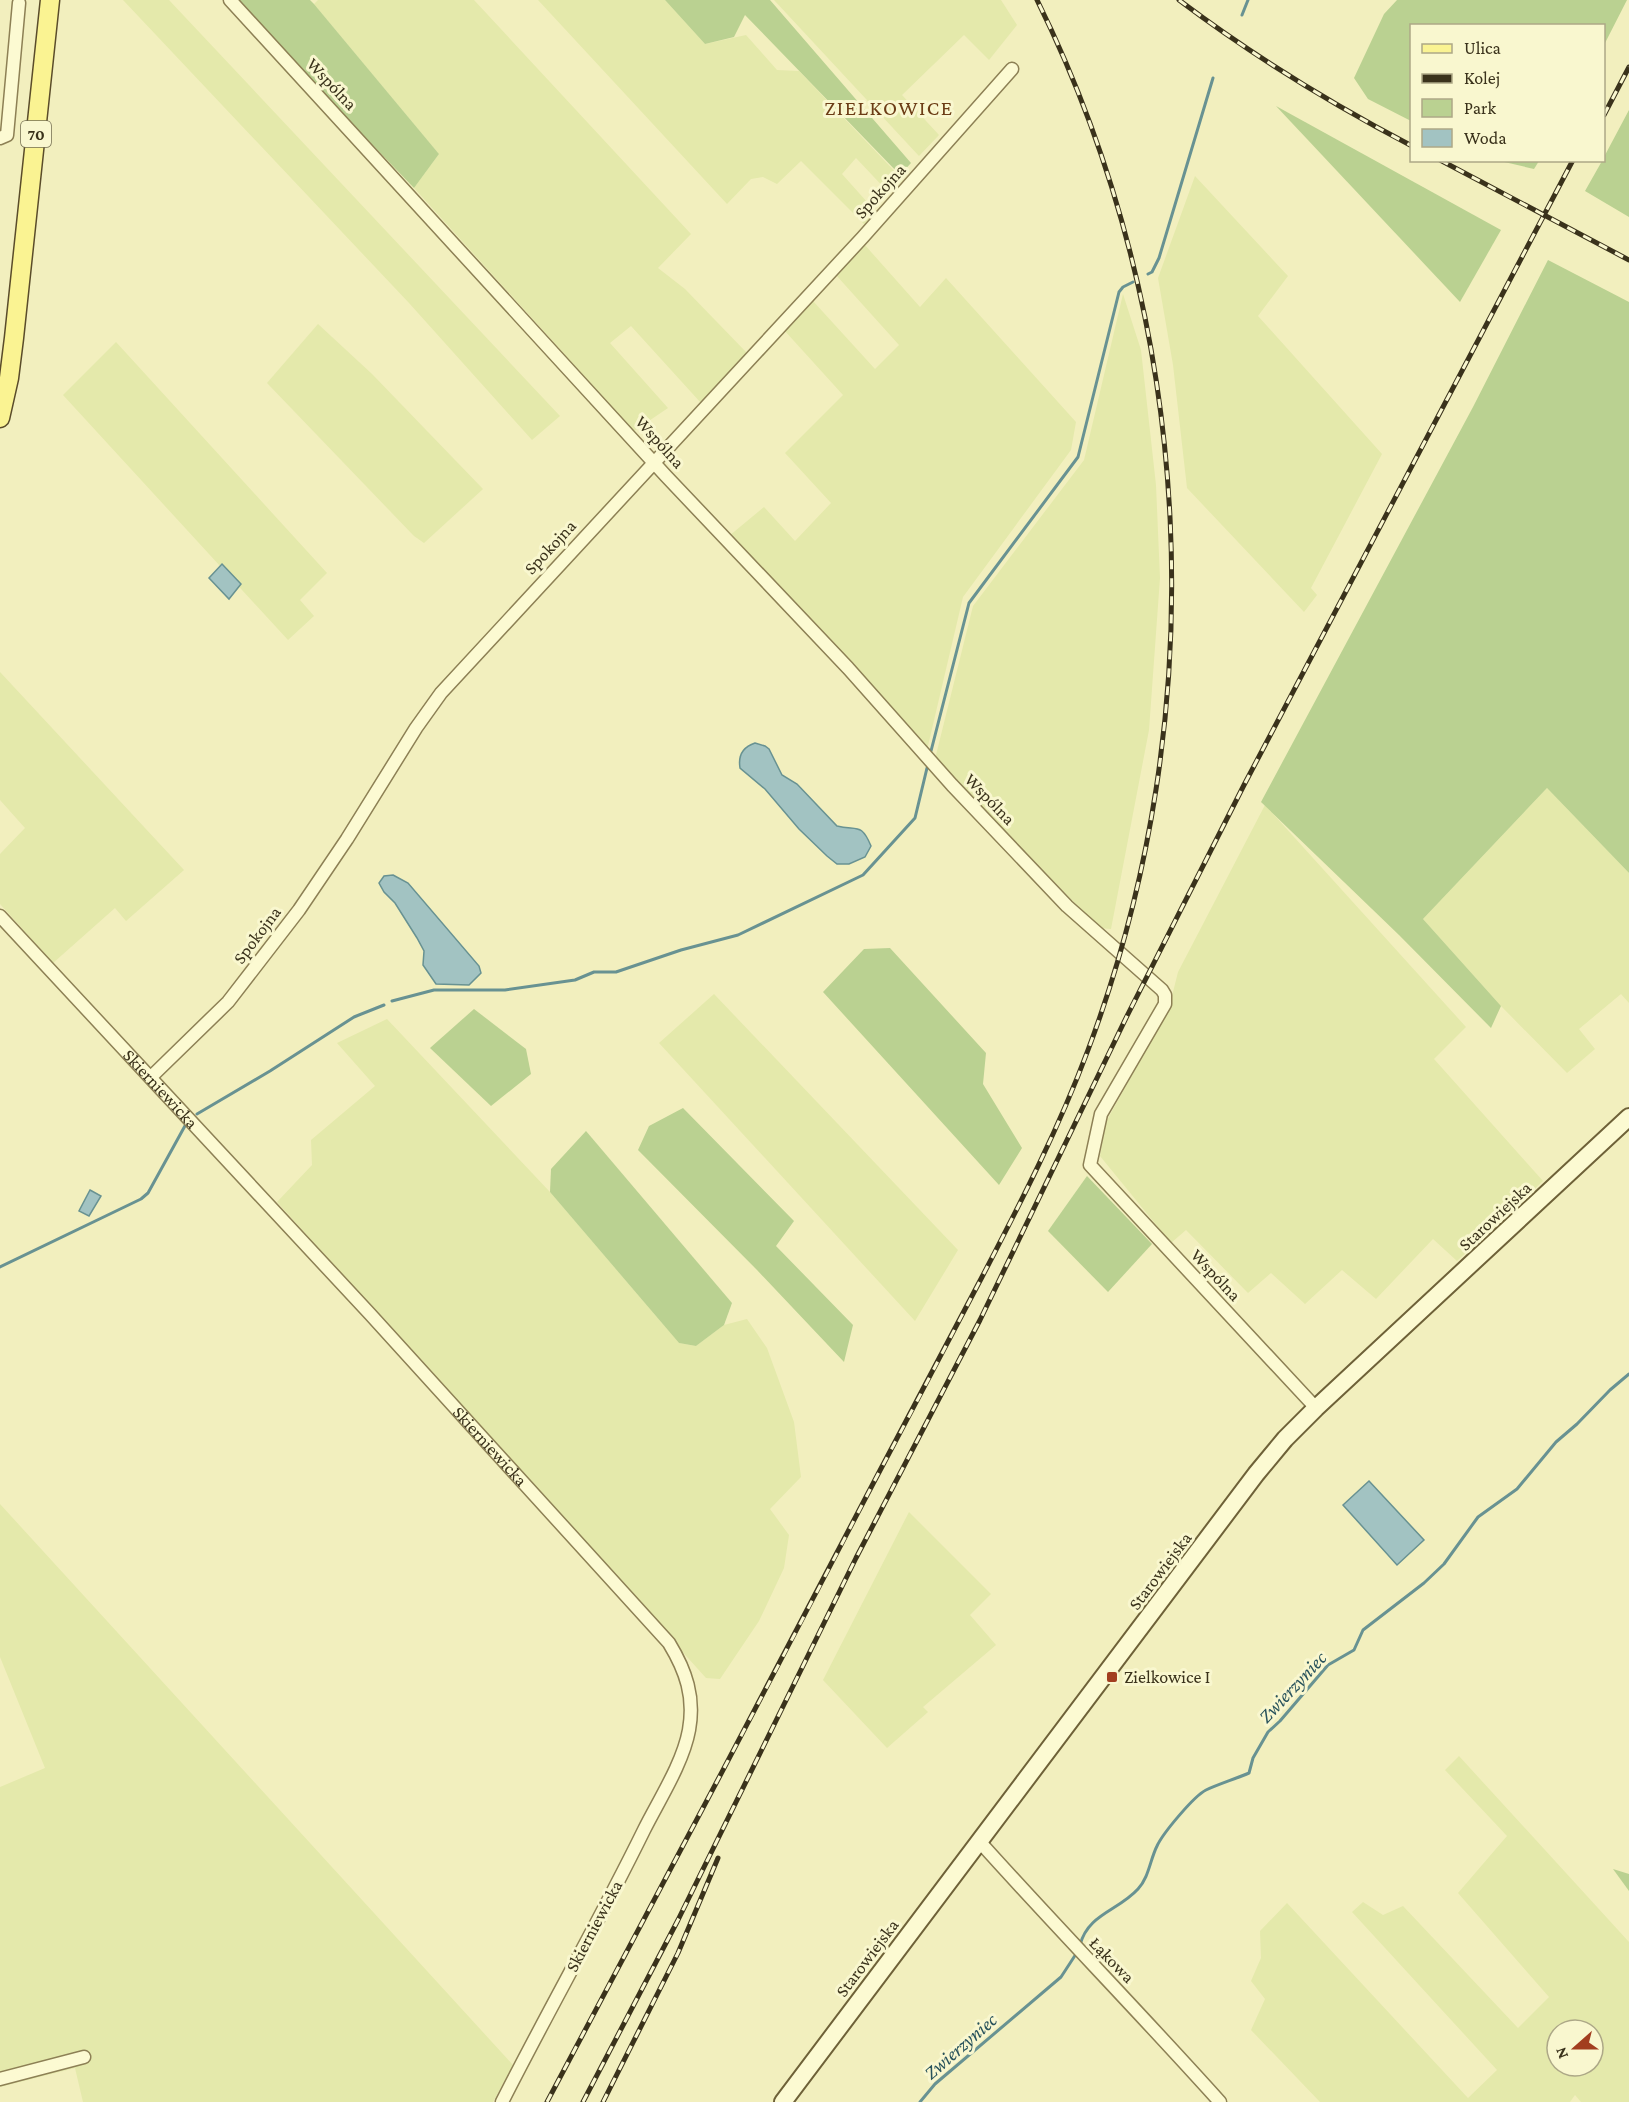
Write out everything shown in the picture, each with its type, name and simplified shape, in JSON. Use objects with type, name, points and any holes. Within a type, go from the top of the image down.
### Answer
[{"type":"main road","name":"70","points":[[0,418],[12,357],[50,0]]},
{"type":"street","name":"Wspólna","points":[[230,0],[654,462],[848,668],[952,786],[1067,906],[1160,987],[1165,994],[1165,1004],[1101,1114],[1090,1165],[1316,1408]]},
{"type":"street","points":[[4,136],[19,3]]},
{"type":"street","name":"Spokojna","points":[[151,1077],[228,1002],[299,910],[441,693],[863,237],[1012,69]]},
{"type":"street","name":"Skierniewicka","points":[[0,916],[377,1321],[669,1644],[682,1664],[689,1690],[691,1711],[689,1732],[680,1756],[628,1863],[502,2102]]},
{"type":"street","name":"Starowiejska","points":[[783,2102],[1256,1474],[1285,1439],[1629,1117]]},
{"type":"street","name":"Łąkowa","points":[[979,1841],[1220,2102]]},
{"type":"street","points":[[0,2079],[84,2057]]},
{"type":"green space","points":[[123,0],[169,0],[560,416],[532,440],[409,303]]},
{"type":"green space","points":[[233,0],[310,0],[314,4],[439,154],[414,188]]},
{"type":"green space","points":[[318,0],[474,0],[691,234],[658,268],[685,289],[747,353],[701,403],[631,326],[610,343],[668,408],[634,431],[414,188],[439,154],[314,4]]},
{"type":"green space","points":[[538,0],[665,0],[705,44],[746,35],[777,70],[799,71],[903,180],[889,193],[856,158],[842,174],[876,212],[865,225],[801,161],[777,184],[763,177],[751,179],[727,204]]},
{"type":"green space","points":[[665,0],[770,0],[911,163],[900,175],[745,15],[734,37],[705,44]]},
{"type":"green space","points":[[774,0],[1001,0],[1017,25],[989,60],[964,35],[902,95],[939,135],[919,156]]},
{"type":"green space","points":[[1397,0],[1627,0],[1605,43],[1605,24],[1410,24],[1410,120],[1368,99],[1354,78],[1384,14]]},
{"type":"green space","points":[[1276,106],[1501,230],[1460,302]]},
{"type":"green space","points":[[1629,110],[1629,217],[1585,191],[1601,162],[1605,162],[1605,155]]},
{"type":"green space","points":[[1504,162],[1538,162],[1534,169]]},
{"type":"green space","points":[[1195,176],[1288,276],[1258,316],[1382,454],[1311,588],[1317,595],[1304,612],[1187,488],[1173,365],[1158,278]]},
{"type":"green space","points":[[864,244],[920,307],[946,278],[1076,422],[1071,450],[963,597],[927,750],[729,536],[764,507],[795,541],[831,503],[785,453],[843,395],[784,330],[813,301],[875,369],[899,345],[836,275]]},
{"type":"green space","points":[[1548,260],[1629,302],[1629,873],[1547,788],[1423,919],[1501,1006],[1491,1028],[1399,935],[1261,802],[1473,407]]},
{"type":"green space","points":[[1123,294],[1141,350],[1156,485],[1160,578],[1149,730],[1111,929],[1099,928],[935,759],[973,606],[1084,460]]},
{"type":"green space","points":[[318,324],[372,374],[483,489],[424,543],[414,536],[267,383]]},
{"type":"green space","points":[[116,342],[327,573],[300,600],[314,616],[288,640],[63,395]]},
{"type":"green space","points":[[0,672],[184,870],[126,921],[115,908],[53,963],[0,904],[0,854],[25,828],[0,800]]},
{"type":"green space","points":[[1547,788],[1629,873],[1629,1003],[1621,994],[1579,1029],[1595,1049],[1567,1073],[1501,1006],[1423,919]]},
{"type":"green space","points":[[1265,805],[1466,1027],[1434,1059],[1543,1181],[1457,1261],[1433,1239],[1376,1299],[1342,1270],[1305,1304],[1271,1273],[1248,1293],[1186,1230],[1171,1243],[1100,1156],[1106,1122],[1169,1008],[1178,972]]},
{"type":"green space","points":[[890,948],[986,1053],[983,1084],[1022,1148],[999,1185],[823,992],[864,949]]},
{"type":"green space","points":[[714,994],[958,1250],[915,1321],[659,1043]]},
{"type":"green space","points":[[474,1009],[526,1049],[531,1074],[491,1106],[430,1048]]},
{"type":"green space","points":[[387,1019],[550,1192],[679,1343],[696,1346],[724,1325],[747,1319],[767,1348],[794,1422],[801,1477],[770,1509],[789,1535],[784,1568],[759,1621],[720,1679],[706,1678],[277,1202],[312,1165],[311,1140],[375,1086],[337,1043]]},
{"type":"green space","points":[[683,1108],[794,1221],[776,1246],[853,1325],[844,1362],[638,1150],[649,1126]]},
{"type":"green space","points":[[586,1131],[732,1303],[724,1325],[696,1346],[679,1343],[550,1192],[551,1169]]},
{"type":"green space","points":[[1087,1176],[1152,1244],[1108,1292],[1048,1231]]},
{"type":"green space","points":[[0,1504],[513,2065],[493,2102],[83,2102],[75,2068],[0,2087],[0,1787],[45,1768],[0,1657]]},
{"type":"green space","points":[[909,1512],[991,1594],[970,1615],[996,1645],[923,1707],[928,1712],[887,1748],[823,1680]]},
{"type":"green space","points":[[1459,1756],[1629,1942],[1629,2102],[1581,2102],[1575,2095],[1570,2102],[1320,2102],[1251,2030],[1265,1999],[1251,1981],[1261,1958],[1260,1931],[1287,1903],[1468,2098],[1497,2070],[1352,1912],[1363,1902],[1383,1915],[1403,1906],[1518,2028],[1549,1997],[1458,1893],[1507,1836],[1445,1770]]},
{"type":"green space","points":[[1613,1869],[1629,1874],[1629,1891]]},
{"type":"water","points":[[222,564],[241,584],[229,599],[209,578]]},
{"type":"water","points":[[755,743],[769,749],[782,775],[797,784],[837,826],[858,829],[864,833],[871,846],[865,857],[849,864],[837,864],[799,829],[765,789],[740,768],[742,752]]},
{"type":"water","points":[[393,875],[408,883],[479,966],[481,973],[469,985],[436,984],[423,965],[424,951],[417,938],[379,883],[384,876]]},
{"type":"water","points":[[90,1190],[101,1196],[89,1216],[79,1211]]},
{"type":"water","points":[[1369,1481],[1424,1540],[1397,1565],[1343,1505]]},
{"type":"waterway","points":[[1242,15],[1248,0]]},
{"type":"waterway","points":[[1148,274],[1152,272],[1159,258],[1213,78]]},
{"type":"waterway","points":[[931,751],[969,603],[1078,457],[1119,292],[1133,282]]},
{"type":"waterway","points":[[392,1001],[434,990],[505,990],[575,980],[594,972],[616,972],[681,950],[738,935],[863,875],[915,818],[927,768]]},
{"type":"waterway","points":[[197,1114],[354,1017],[384,1005]]},
{"type":"waterway","points":[[0,1267],[141,1199],[148,1193],[186,1124]]},
{"type":"waterway","name":"Zwierzyniec","points":[[1080,1945],[1084,1935],[1097,1919],[1130,1896],[1142,1884],[1160,1840],[1187,1807],[1206,1790],[1249,1773],[1253,1758],[1268,1732],[1328,1665],[1354,1650],[1363,1630],[1424,1583],[1444,1564],[1478,1517],[1517,1489],[1556,1442],[1629,1374]]},
{"type":"waterway","name":"Zwierzyniec","points":[[920,2102],[935,2084],[1061,1977],[1076,1954]]},
{"type":"railway","points":[[547,2102],[1025,1193],[1065,1108],[1088,1050],[1129,921],[1156,789],[1170,655],[1170,520],[1157,385],[1130,253],[1090,124],[1037,0]]},
{"type":"railway","points":[[1179,0],[1292,78],[1410,145]]},
{"type":"railway","points":[[1605,113],[1629,67]]},
{"type":"railway","points":[[1444,162],[1629,260]]},
{"type":"railway","points":[[583,2102],[678,1920],[856,1558],[980,1320],[1127,1016],[1244,785],[1572,162]]},
{"type":"railway","points":[[603,2102],[678,1953],[718,1858]]},
{"type":"place","name":"Zielkowice I","points":[[1112,1677]]},
{"type":"district","name":"ZIELKOWICE","points":[[889,108]]}]
